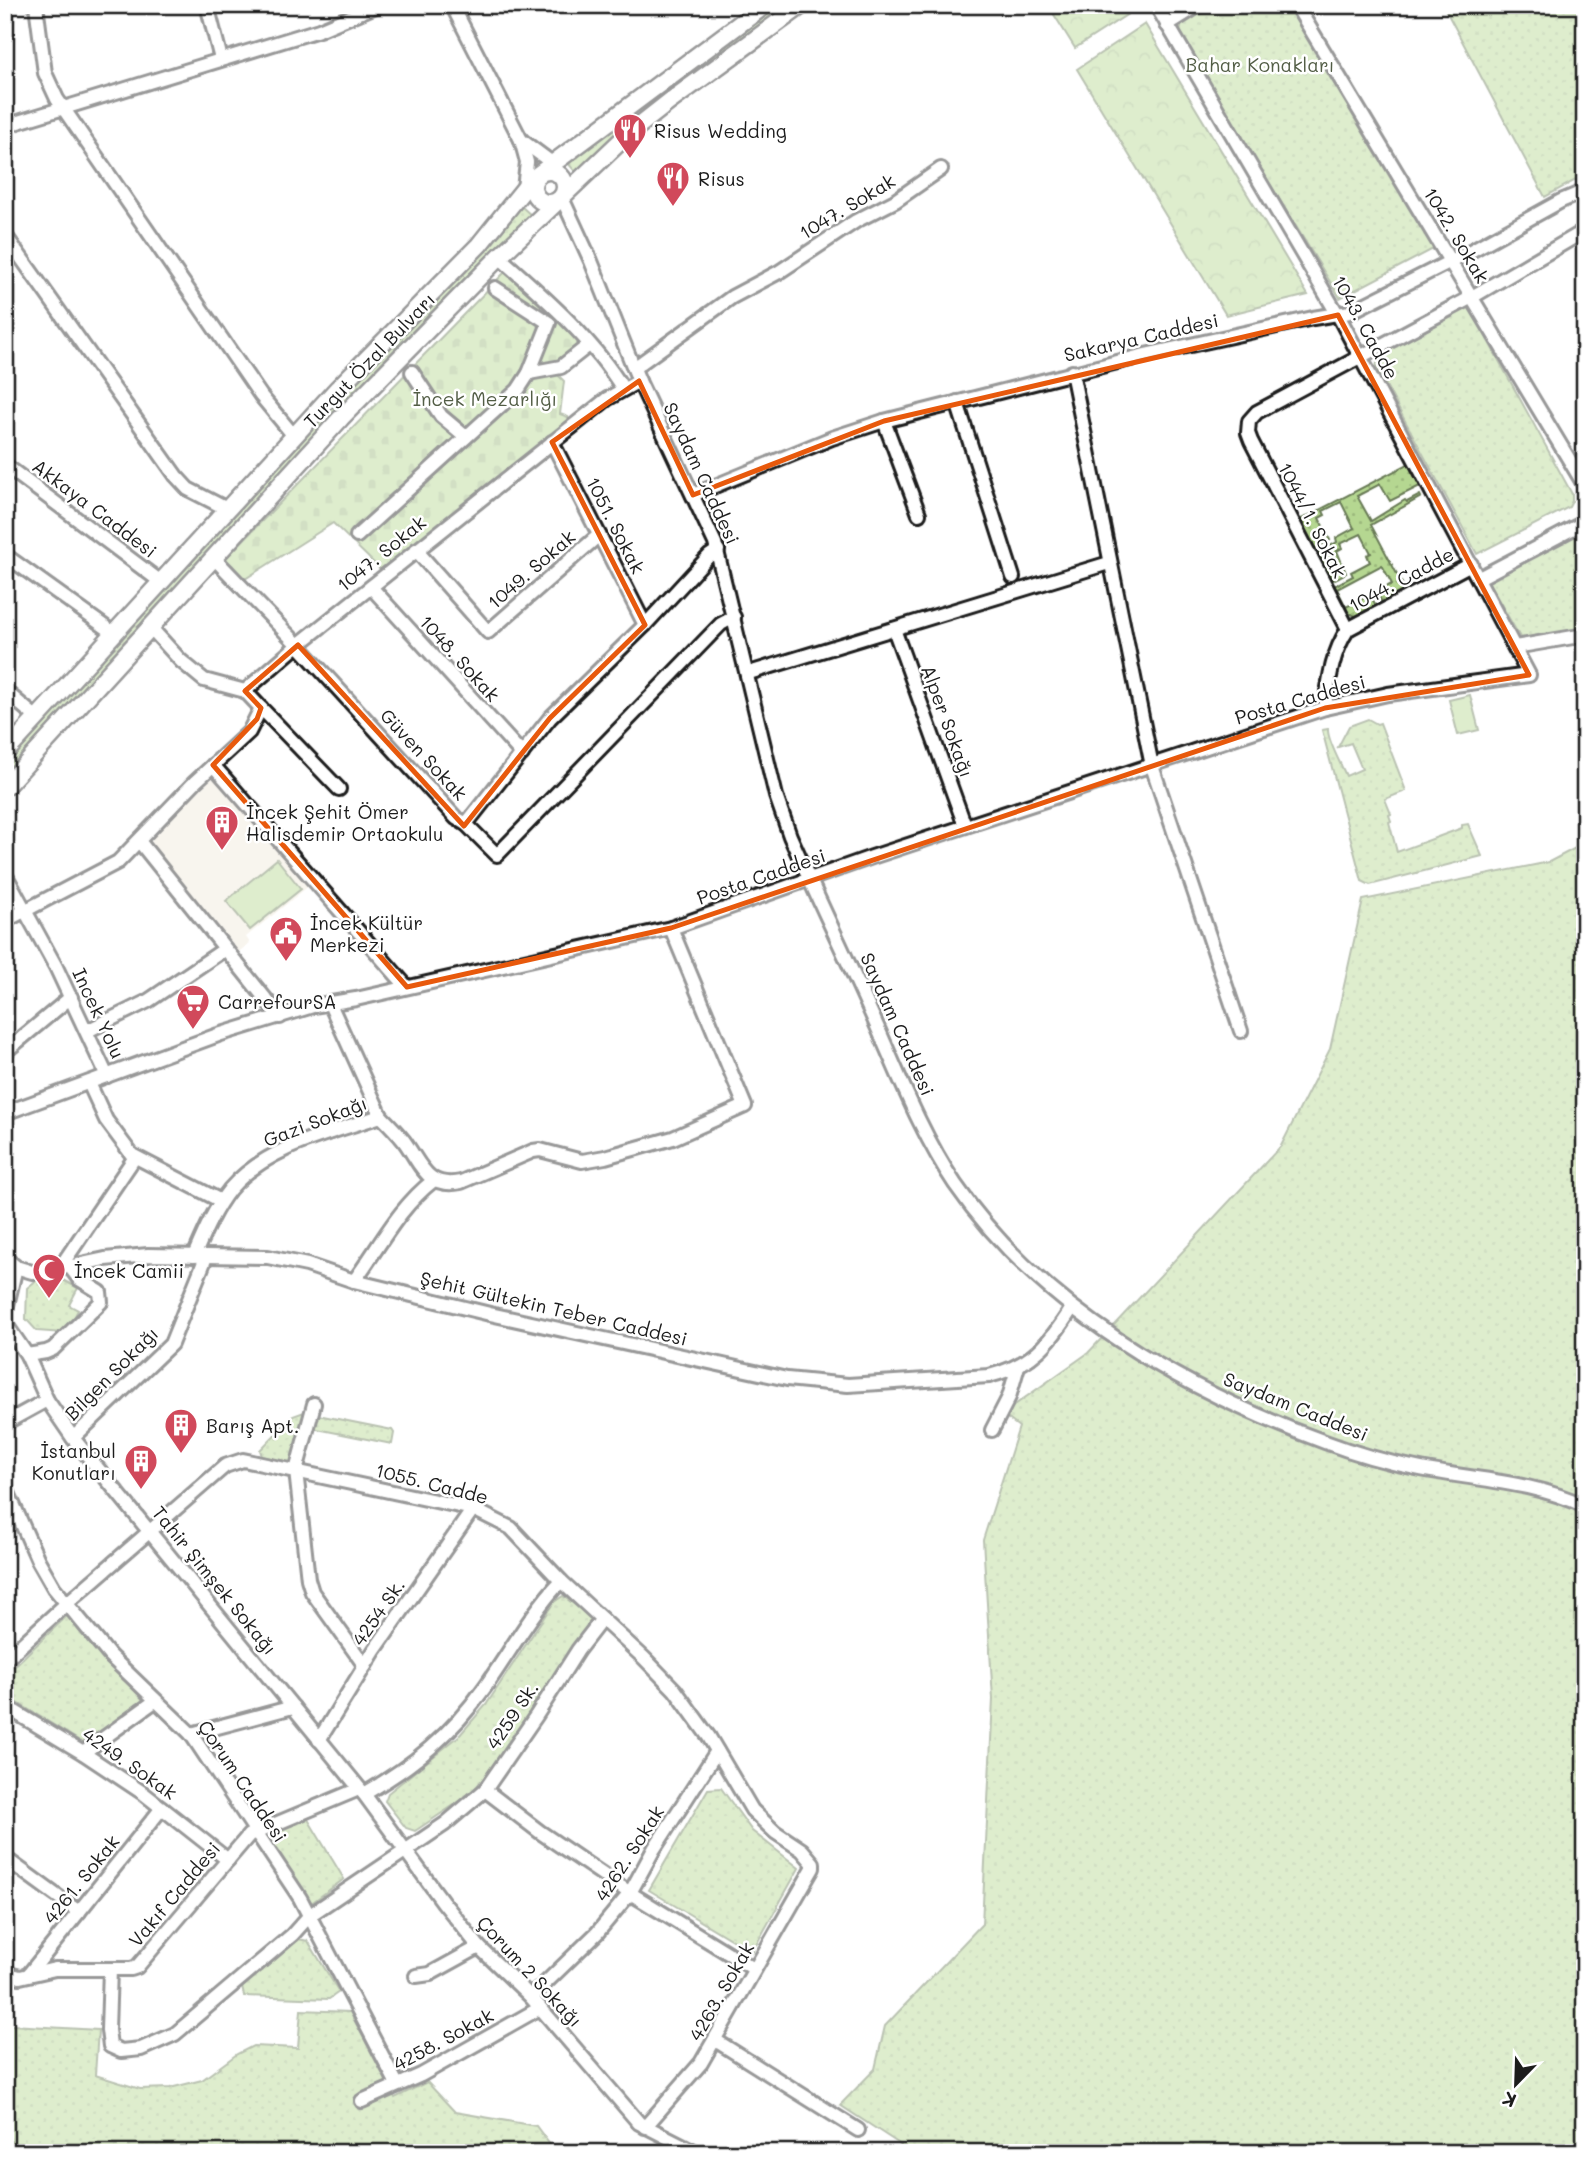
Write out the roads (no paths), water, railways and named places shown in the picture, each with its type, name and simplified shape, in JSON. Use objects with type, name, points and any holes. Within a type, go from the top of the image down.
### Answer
[{"type":"main road","name":"Turgut Özal Bulvarı","points":[[5,753],[294,436],[479,245],[539,174],[765,5]]},
{"type":"main road","name":"Turgut Özal Bulvarı","points":[[5,787],[359,399],[499,257],[645,121],[802,5]]},
{"type":"main road","points":[[550,170],[560,174],[566,188],[562,198],[547,203],[538,199],[534,194],[533,183],[539,174],[550,170]]},
{"type":"street","points":[[36,5],[45,73],[63,107],[261,396],[294,436]]},
{"type":"street","points":[[207,5],[221,59]]},
{"type":"street","points":[[5,126],[319,30],[378,5]]},
{"type":"street","points":[[452,5],[521,140],[527,162],[524,189]]},
{"type":"street","name":"1043. Cadde","points":[[1156,5],[1338,314],[1529,675]]},
{"type":"street","points":[[1167,25],[1199,5]]},
{"type":"street","name":"1042. Sokak","points":[[1296,5],[1585,486]]},
{"type":"street","points":[[521,140],[544,154],[552,163]]},
{"type":"street","name":"1047. Sokak","points":[[634,368],[732,297],[779,272],[856,221],[895,201],[941,169]]},
{"type":"street","name":"Sakarya Caddesi","points":[[693,495],[832,438],[884,421],[1250,331],[1338,314],[1371,303],[1561,201],[1585,191]]},
{"type":"street","name":"Saydam Caddesi","points":[[562,198],[591,261],[639,382],[718,550],[779,806],[790,836],[921,1123],[965,1199],[998,1239],[1072,1308],[1185,1380],[1327,1443],[1416,1468],[1522,1485],[1565,1497],[1585,1506]]},
{"type":"street","points":[[1361,358],[1581,233]]},
{"type":"street","points":[[5,235],[176,476],[188,489],[227,509]]},
{"type":"street","points":[[499,257],[543,297],[589,345],[623,389]]},
{"type":"street","points":[[357,536],[518,390],[529,373],[549,323],[495,288]]},
{"type":"street","points":[[529,373],[561,367],[589,345]]},
{"type":"street","name":"1044/1. Sokak","points":[[1348,629],[1251,441],[1248,426],[1257,412],[1361,358]]},
{"type":"street","points":[[412,372],[441,416],[466,437]]},
{"type":"street","points":[[1072,373],[1152,766],[1241,1031]]},
{"type":"street","name":"1047. Sokak","points":[[245,691],[298,645],[552,442],[623,389],[639,382]]},
{"type":"street","points":[[957,402],[1013,577]]},
{"type":"street","points":[[884,421],[919,514]]},
{"type":"street","name":"1051. Sokak","points":[[552,442],[645,625]]},
{"type":"street","name":"Akkaya Caddesi","points":[[5,465],[162,582]]},
{"type":"street","name":"1044. Cadde","points":[[1479,578],[1585,522]]},
{"type":"street","name":"1049. Sokak","points":[[416,550],[488,632],[599,535]]},
{"type":"street","name":"Güven Sokak","points":[[214,558],[298,645],[456,818],[466,824],[550,718],[645,625],[709,556],[718,550]]},
{"type":"street","points":[[5,555],[115,634]]},
{"type":"street","points":[[748,673],[1109,563]]},
{"type":"street","name":"1044. Cadde","points":[[1325,708],[1337,648],[1348,629],[1471,564]]},
{"type":"street","name":"1048. Sokak","points":[[371,587],[522,754]]},
{"type":"street","points":[[466,824],[497,855],[720,624],[734,617]]},
{"type":"street","points":[[151,628],[181,661],[204,680],[245,691],[339,789]]},
{"type":"street","name":"Alper Sokağı","points":[[894,629],[965,826]]},
{"type":"street","points":[[1515,647],[1585,635]]},
{"type":"street","name":"Posta Caddesi","points":[[5,1113],[218,1035],[313,1006],[671,928],[965,826],[1325,708],[1388,694],[1529,675]]},
{"type":"street","points":[[5,691],[37,718]]},
{"type":"street","points":[[5,921],[118,862],[213,765],[250,732],[261,708]]},
{"type":"street","points":[[213,765],[407,987]]},
{"type":"street","points":[[139,842],[280,1017]]},
{"type":"street","name":"Incek Yolu","points":[[5,874],[28,911],[107,1076]]},
{"type":"street","points":[[354,1281],[393,1221],[414,1196],[434,1180],[444,1184],[461,1182],[521,1155],[540,1150],[582,1161],[605,1157],[673,1138],[745,1106],[671,928]]},
{"type":"street","points":[[87,1031],[148,1001],[225,949]]},
{"type":"street","points":[[5,1052],[71,997]]},
{"type":"street","points":[[330,1004],[381,1116]]},
{"type":"street","points":[[89,1083],[106,1120],[135,1157],[221,1200]]},
{"type":"street","name":"Gazi Sokağı","points":[[200,1256],[221,1200],[241,1178],[270,1157],[314,1138],[381,1116],[404,1142],[424,1172],[434,1180]]},
{"type":"street","points":[[27,1355],[53,1349],[102,1302],[100,1292],[64,1268],[135,1157]]},
{"type":"street","name":"Şehit Gültekin Teber Caddesi","points":[[16,1267],[32,1272],[105,1259],[148,1255],[268,1257],[490,1314],[741,1370],[797,1381],[848,1385],[989,1376],[1018,1366],[1045,1347],[1072,1308]]},
{"type":"street","name":"Bilgen Sokağı","points":[[73,1437],[171,1344],[200,1256]]},
{"type":"street","points":[[5,1258],[16,1267],[5,1314]]},
{"type":"street","name":"Tahir Şimşek Sokağı","points":[[5,1323],[27,1355],[47,1400],[73,1437],[361,1792]]},
{"type":"street","points":[[992,1430],[1009,1397],[1018,1366]]},
{"type":"street","points":[[5,1423],[47,1400]]},
{"type":"street","points":[[314,1404],[296,1471],[312,1592],[365,1666]]},
{"type":"street","name":"1055. Cadde","points":[[5,1660],[225,1466],[234,1462],[243,1461],[296,1471],[473,1509],[511,1528],[561,1581],[675,1690],[757,1815],[775,1832],[802,1850],[813,1863]]},
{"type":"street","name":"Çorum Caddesi","points":[[5,1486],[46,1575],[66,1604],[110,1656],[191,1734],[310,1915],[397,2084]]},
{"type":"street","name":"4254 Sk.","points":[[319,1740],[365,1666],[473,1509]]},
{"type":"street","name":"Vakıf Caddesi","points":[[5,1973],[20,1977],[55,1969],[131,1969],[142,1962],[254,1832],[361,1792],[404,1771],[451,1728],[484,1689],[541,1604],[561,1581]]},
{"type":"street","name":"4259 Sk.","points":[[110,1969],[110,2046],[121,2051],[141,2049],[165,2040],[190,2023],[292,1935],[310,1915],[445,1824],[485,1790],[578,1650],[602,1619]]},
{"type":"street","points":[[83,1753],[155,1701]]},
{"type":"street","name":"4249. Sokak","points":[[5,1706],[83,1753],[162,1808],[228,1860]]},
{"type":"street","points":[[191,1734],[293,1707]]},
{"type":"street","name":"4262. Sokak","points":[[531,1997],[597,1933],[630,1893],[654,1849],[717,1751]]},
{"type":"street","points":[[485,1790],[540,1832],[630,1893],[754,1969]]},
{"type":"street","name":"Çorum 2 Sokağı","points":[[361,1792],[479,1947],[531,1997],[631,2115],[645,2127],[698,2153]]},
{"type":"street","name":"4261. Sokak","points":[[29,1974],[162,1808]]},
{"type":"street","points":[[5,1858],[79,1912]]},
{"type":"street","name":"4263. Sokak","points":[[645,2127],[701,2063],[813,1868],[813,1863]]},
{"type":"street","points":[[416,1976],[430,1974],[479,1947]]},
{"type":"street","name":"4258. Sokak","points":[[362,2101],[421,2075],[540,2008]]},
{"type":"street","points":[[715,2040],[858,2130]]},
{"type":"place","name":"Risus Wedding","points":[[630,160]]},
{"type":"place","name":"Risus","points":[[673,208]]},
{"type":"place","name":"İncek Şehit Ömer Halisdemir Ortaokulu","points":[[222,852]]},
{"type":"place","name":"İncek Kültür Merkezi","points":[[286,963]]},
{"type":"place","name":"CarrefourSA","points":[[193,1031]]},
{"type":"place","name":"İncek Camii","points":[[49,1300]]},
{"type":"place","name":"Barış Apt.","points":[[181,1455]]},
{"type":"place","name":"İstanbul Konutları","points":[[141,1491]]},
{"type":"park label","name":"Bahar Konakları","points":[[1260,64]]},
{"type":"park label","name":"İncek Mezarlığı","points":[[485,398]]}]
